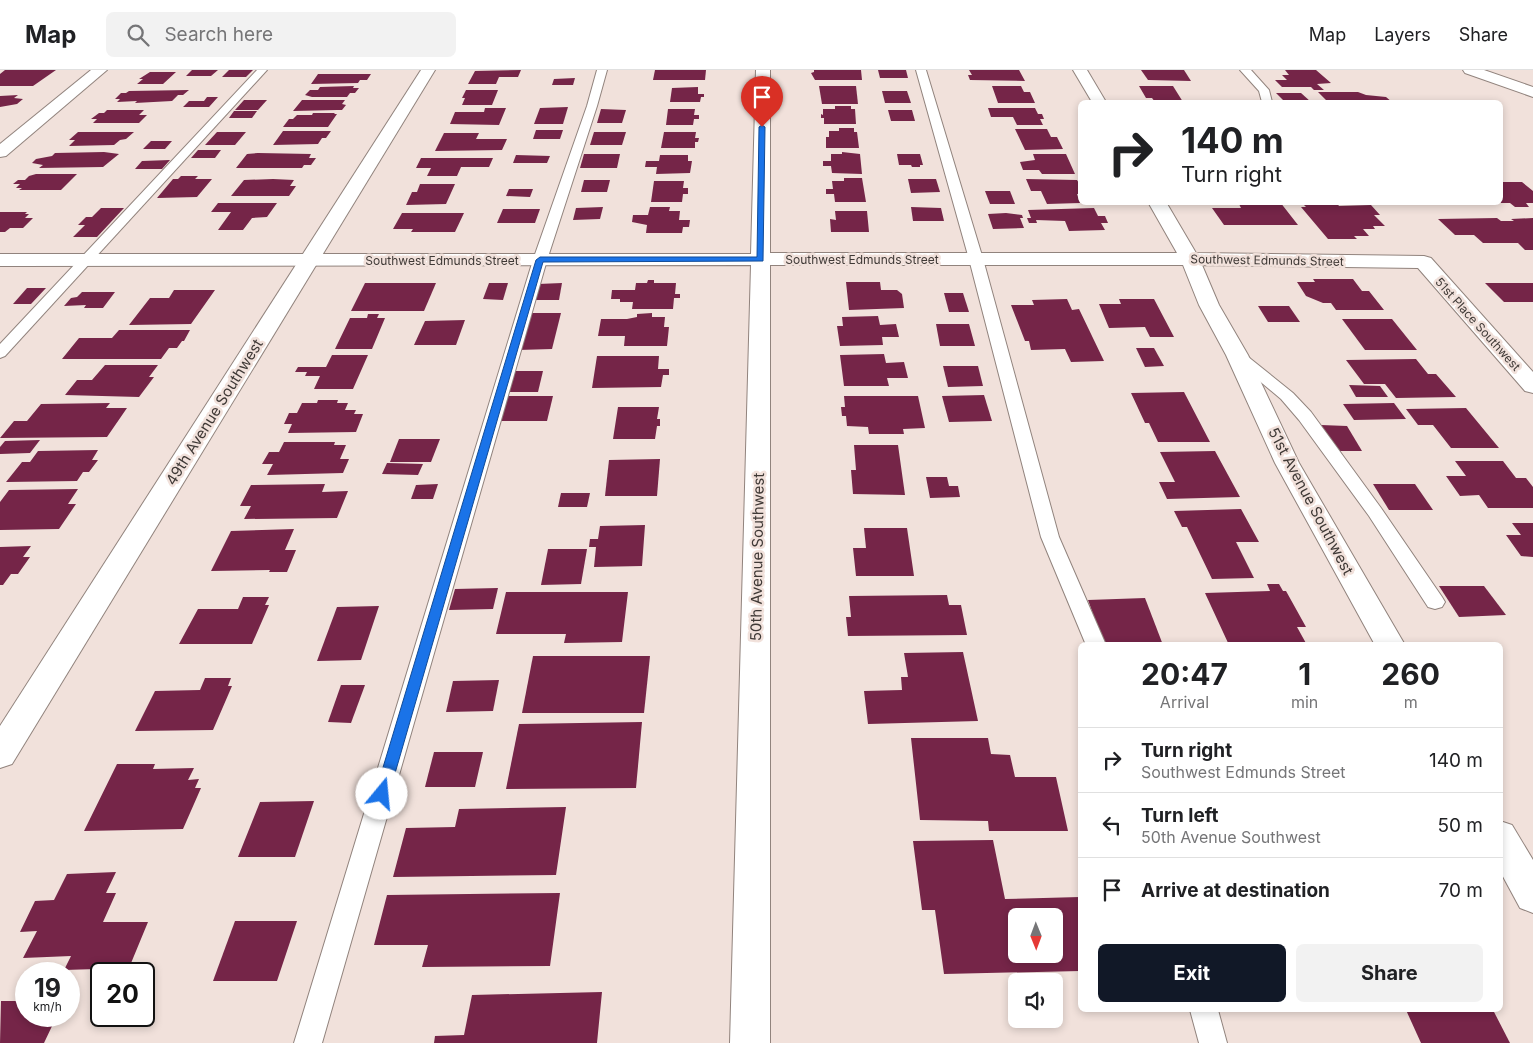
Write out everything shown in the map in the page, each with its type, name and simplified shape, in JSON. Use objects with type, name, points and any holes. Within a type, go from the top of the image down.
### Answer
[{"type":"street","points":[[0,152],[100,70]]},
{"type":"street","name":"49th Avenue Southwest","points":[[0,754],[428,70]]},
{"type":"street","name":"50th Avenue Southwest","points":[[750,1043],[763,70]]},
{"type":"street","points":[[1080,70],[1098,100]]},
{"type":"street","points":[[1470,70],[1533,92]]},
{"type":"street","name":"51st Avenue Southwest","points":[[1159,205],[1190,260],[1209,305],[1237,355],[1287,463],[1388,642]]},
{"type":"street","name":"Southwest Edmunds Street","points":[[0,260],[976,259],[1424,262]]},
{"type":"street","name":"51st Place Southwest","points":[[1424,262],[1533,386]]},
{"type":"street","points":[[1503,842],[1533,895]]},
{"type":"lane","points":[[0,353],[262,70]]},
{"type":"lane","points":[[308,1043],[540,260],[592,106],[602,70]]},
{"type":"lane","points":[[921,70],[976,259],[1050,536],[1095,642]]},
{"type":"lane","points":[[1245,70],[1264,90],[1267,100]]},
{"type":"lane","name":"51st Avenue Southwest","points":[[1237,355],[1287,396],[1305,416],[1375,512],[1435,602]]},
{"type":"lane","points":[[1205,1012],[1213,1043]]},
{"type":"building","points":[[5,70],[56,70],[33,86],[0,86],[0,74]]},
{"type":"building","points":[[192,70],[218,70],[211,76],[186,76]]},
{"type":"building","points":[[229,70],[253,70],[246,77],[222,77]]},
{"type":"building","points":[[521,70],[518,77],[499,77],[496,84],[468,84],[475,71]]},
{"type":"building","points":[[655,70],[706,70],[705,80],[653,80]]},
{"type":"building","points":[[814,70],[861,70],[862,80],[815,80],[811,73]]},
{"type":"building","points":[[878,70],[906,70],[908,78],[880,78]]},
{"type":"building","points":[[969,70],[1019,70],[1025,81],[970,80],[968,75],[972,75]]},
{"type":"building","points":[[1141,70],[1184,70],[1191,81],[1148,80]]},
{"type":"building","points":[[1285,70],[1316,70],[1331,83],[1317,84],[1324,90],[1314,90],[1311,87],[1282,87],[1275,80],[1287,80],[1282,75],[1289,75]]},
{"type":"building","points":[[150,72],[176,72],[163,84],[137,84],[143,79],[139,79]]},
{"type":"building","points":[[318,74],[371,74],[367,80],[360,80],[358,83],[311,84]]},
{"type":"building","points":[[575,78],[573,85],[552,85],[554,79]]},
{"type":"building","points":[[354,86],[353,88],[359,88],[355,93],[350,93],[347,97],[312,97],[305,95],[310,90],[318,90],[320,87]]},
{"type":"building","points":[[819,86],[856,86],[858,104],[822,104]]},
{"type":"building","points":[[992,86],[1021,86],[1024,92],[1030,92],[1035,103],[998,103]]},
{"type":"building","points":[[1139,86],[1173,86],[1182,100],[1154,100],[1152,98],[1146,98]]},
{"type":"building","points":[[698,87],[698,94],[704,94],[700,102],[670,102],[672,88]]},
{"type":"building","points":[[189,90],[183,95],[178,95],[172,101],[135,103],[137,101],[117,102],[120,99],[115,99],[121,93],[129,91]]},
{"type":"building","points":[[466,90],[498,90],[492,105],[462,105],[465,98],[462,98]]},
{"type":"building","points":[[882,91],[907,91],[911,103],[885,103]]},
{"type":"building","points":[[1318,92],[1358,92],[1366,95],[1386,97],[1390,100],[1326,100]]},
{"type":"building","points":[[1276,93],[1301,93],[1309,100],[1283,100]]},
{"type":"building","points":[[18,95],[14,98],[23,99],[17,104],[0,107],[0,96]]},
{"type":"building","points":[[207,97],[218,97],[209,107],[183,107],[189,101],[204,101]]},
{"type":"building","points":[[244,100],[267,100],[258,110],[235,110]]},
{"type":"building","points":[[302,100],[345,100],[342,104],[346,105],[342,110],[293,111]]},
{"type":"building","points":[[835,106],[851,106],[851,109],[855,109],[856,124],[824,124],[824,118],[821,118],[823,109],[835,109]]},
{"type":"building","points":[[568,107],[563,124],[534,124],[540,108]]},
{"type":"building","points":[[485,108],[506,108],[499,125],[450,124],[455,112],[484,112]]},
{"type":"building","points":[[988,108],[1035,108],[1038,114],[1042,114],[1044,119],[1040,119],[1043,125],[1017,125],[1013,117],[991,117]]},
{"type":"building","points":[[601,109],[626,110],[622,123],[597,123]]},
{"type":"building","points":[[668,109],[695,109],[694,115],[699,115],[699,119],[694,119],[693,125],[666,125]]},
{"type":"building","points":[[107,110],[144,110],[139,115],[147,115],[139,123],[93,123],[97,119],[91,119]]},
{"type":"building","points":[[888,110],[912,110],[915,121],[891,121]]},
{"type":"building","points":[[234,111],[257,111],[252,118],[229,118]]},
{"type":"building","points":[[313,113],[337,114],[328,127],[283,127],[289,119],[293,119],[297,115],[312,115]]},
{"type":"building","points":[[839,128],[854,128],[854,132],[857,132],[859,148],[826,148],[826,137],[829,137],[829,131],[839,131]]},
{"type":"building","points":[[1015,129],[1047,129],[1051,137],[1057,137],[1063,149],[1025,150]]},
{"type":"building","points":[[536,130],[563,130],[560,139],[533,139]]},
{"type":"building","points":[[283,131],[331,131],[318,144],[273,145]]},
{"type":"building","points":[[78,132],[134,132],[126,139],[120,140],[114,145],[69,146],[75,140],[69,140]]},
{"type":"building","points":[[217,132],[246,132],[235,145],[205,145]]},
{"type":"building","points":[[594,132],[626,132],[622,145],[590,145]]},
{"type":"building","points":[[664,132],[696,132],[695,138],[699,138],[698,142],[695,142],[695,148],[661,148]]},
{"type":"building","points":[[444,133],[479,133],[476,139],[507,139],[502,150],[435,151]]},
{"type":"building","points":[[151,141],[172,141],[165,149],[143,149]]},
{"type":"building","points":[[198,150],[221,150],[215,158],[191,158]]},
{"type":"building","points":[[104,152],[119,154],[103,167],[39,168],[43,165],[32,163],[36,159],[52,156],[55,153]]},
{"type":"building","points":[[842,152],[860,154],[862,174],[832,173],[831,166],[823,166],[823,161],[831,161],[831,154],[842,154]]},
{"type":"building","points":[[247,154],[311,154],[309,158],[316,158],[311,165],[304,165],[302,168],[236,168]]},
{"type":"building","points":[[584,154],[620,154],[617,168],[580,168]]},
{"type":"building","points":[[897,154],[920,154],[923,165],[912,167],[911,165],[899,165]]},
{"type":"building","points":[[1033,154],[1066,154],[1075,174],[1042,174],[1039,170],[1023,170],[1020,162],[1035,160]]},
{"type":"building","points":[[516,155],[550,156],[547,163],[513,163]]},
{"type":"building","points":[[660,155],[688,155],[688,161],[692,161],[690,173],[656,174],[657,167],[645,167],[646,161],[659,161]]},
{"type":"building","points":[[421,158],[493,158],[489,167],[461,167],[457,176],[427,176],[431,168],[416,168]]},
{"type":"building","points":[[170,160],[162,169],[135,169],[142,161]]},
{"type":"building","points":[[36,174],[77,174],[61,190],[19,190],[22,188],[16,188],[20,184],[13,184],[18,180],[25,180],[29,176]]},
{"type":"building","points":[[181,176],[198,176],[195,179],[212,179],[197,197],[157,198],[173,179],[178,179]]},
{"type":"building","points":[[844,178],[862,178],[866,202],[835,202],[834,194],[826,194],[826,189],[833,189],[832,181],[844,181]]},
{"type":"building","points":[[908,179],[936,179],[940,192],[911,193]]},
{"type":"building","points":[[1026,179],[1077,180],[1078,203],[1047,204],[1041,191],[1031,191]]},
{"type":"building","points":[[244,180],[294,180],[290,186],[296,186],[289,196],[231,196]]},
{"type":"building","points":[[584,180],[610,180],[607,192],[581,192]]},
{"type":"building","points":[[654,181],[684,181],[683,188],[688,188],[688,194],[683,194],[682,202],[651,202]]},
{"type":"building","points":[[1503,182],[1522,182],[1533,191],[1533,203],[1526,203],[1529,207],[1515,207],[1510,203],[1503,203]]},
{"type":"building","points":[[420,184],[455,184],[446,204],[406,205],[412,192],[417,192]]},
{"type":"building","points":[[509,189],[533,189],[530,197],[506,196]]},
{"type":"building","points":[[985,191],[1010,191],[1015,204],[990,204]]},
{"type":"building","points":[[218,203],[277,203],[267,217],[252,218],[243,230],[218,230],[231,212],[211,212]]},
{"type":"building","points":[[1240,205],[1282,205],[1298,225],[1224,225],[1212,208],[1241,208]]},
{"type":"building","points":[[1304,205],[1371,205],[1380,215],[1374,215],[1385,226],[1373,226],[1375,229],[1363,229],[1369,236],[1354,236],[1357,239],[1328,239],[1301,207],[1306,207]]},
{"type":"building","points":[[603,207],[600,219],[573,220],[576,208]]},
{"type":"building","points":[[650,207],[670,207],[669,211],[680,211],[679,220],[690,220],[689,227],[683,227],[682,233],[646,233],[647,225],[632,222],[633,215],[648,215]]},
{"type":"building","points":[[911,207],[941,208],[944,221],[913,221]]},
{"type":"building","points":[[101,208],[124,208],[97,237],[73,237],[85,225],[78,225],[86,217],[92,217]]},
{"type":"building","points":[[1094,208],[1098,216],[1105,216],[1108,223],[1101,223],[1105,230],[1069,231],[1065,221],[1036,220],[1037,223],[1029,223],[1027,218],[1031,218],[1028,210]]},
{"type":"building","points":[[503,209],[540,209],[535,223],[497,223]]},
{"type":"building","points":[[835,211],[867,211],[869,232],[831,232],[830,219],[836,220]]},
{"type":"building","points":[[0,212],[27,212],[25,214],[29,214],[25,218],[33,218],[23,228],[10,228],[5,232],[0,232]]},
{"type":"building","points":[[402,213],[464,213],[455,232],[411,232],[413,229],[393,229]]},
{"type":"building","points":[[1006,213],[1022,215],[1023,218],[1020,218],[1024,228],[993,229],[988,214]]},
{"type":"building","points":[[1497,218],[1501,221],[1514,221],[1511,219],[1533,218],[1533,250],[1525,250],[1518,243],[1483,243],[1474,235],[1455,235],[1438,219]]},
{"type":"building","points":[[1313,279],[1353,279],[1362,291],[1369,291],[1384,310],[1336,310],[1331,303],[1323,303],[1306,296],[1297,282],[1315,282]]},
{"type":"building","points":[[648,280],[654,280],[654,283],[676,283],[675,294],[680,294],[680,298],[674,298],[673,309],[632,309],[633,302],[620,302],[620,299],[611,299],[612,290],[635,290],[636,283],[647,283]]},
{"type":"building","points":[[846,282],[880,282],[881,290],[897,290],[902,294],[904,308],[849,310]]},
{"type":"building","points":[[365,283],[436,283],[424,311],[351,311]]},
{"type":"building","points":[[489,283],[508,283],[503,300],[483,299]]},
{"type":"building","points":[[562,283],[559,300],[535,300],[538,284]]},
{"type":"building","points":[[1485,283],[1533,283],[1533,302],[1504,302]]},
{"type":"building","points":[[27,288],[46,288],[31,304],[13,304]]},
{"type":"building","points":[[174,290],[215,290],[191,324],[129,325],[150,298],[169,298]]},
{"type":"building","points":[[82,292],[115,292],[103,308],[84,308],[86,305],[64,306],[71,298],[77,297]]},
{"type":"building","points":[[944,293],[963,293],[969,312],[949,312]]},
{"type":"building","points":[[1067,299],[1072,310],[1079,309],[1104,361],[1071,362],[1065,349],[1031,350],[1029,341],[1025,341],[1011,305],[1034,305],[1032,300]]},
{"type":"building","points":[[1119,299],[1154,299],[1174,337],[1150,337],[1145,327],[1109,328],[1099,304],[1121,304]]},
{"type":"building","points":[[1258,306],[1289,306],[1300,322],[1268,322]]},
{"type":"building","points":[[529,313],[561,313],[552,349],[518,350]]},
{"type":"building","points":[[652,313],[652,317],[665,317],[664,327],[669,327],[667,346],[624,346],[625,336],[598,336],[601,319],[627,319],[637,317],[637,314]]},
{"type":"building","points":[[368,314],[379,314],[377,318],[385,318],[372,349],[335,349],[350,318],[367,318]]},
{"type":"building","points":[[878,316],[880,325],[896,324],[899,337],[882,337],[883,345],[840,346],[837,326],[843,326],[842,317]]},
{"type":"building","points":[[1342,319],[1392,319],[1417,350],[1365,350]]},
{"type":"building","points":[[465,320],[456,345],[414,345],[425,321]]},
{"type":"building","points":[[936,324],[969,324],[975,346],[940,346]]},
{"type":"building","points":[[119,330],[190,330],[184,341],[177,348],[169,348],[161,359],[62,359],[79,338],[112,338]]},
{"type":"building","points":[[1136,348],[1154,348],[1164,366],[1145,367]]},
{"type":"building","points":[[884,354],[886,363],[904,362],[908,378],[887,378],[889,386],[844,386],[840,355]]},
{"type":"building","points":[[332,355],[368,355],[353,389],[314,389],[320,376],[305,376],[307,372],[295,372],[298,367],[326,367]]},
{"type":"building","points":[[597,356],[659,356],[658,369],[669,369],[669,375],[663,375],[661,387],[592,388]]},
{"type":"building","points":[[1416,359],[1428,374],[1436,374],[1456,397],[1396,398],[1385,384],[1364,384],[1346,360]]},
{"type":"building","points":[[105,365],[158,365],[149,377],[154,377],[139,397],[65,395],[77,380],[92,380]]},
{"type":"building","points":[[943,366],[978,366],[983,386],[948,387]]},
{"type":"building","points":[[509,371],[543,371],[538,392],[504,392]]},
{"type":"building","points":[[1349,385],[1380,386],[1388,397],[1356,397]]},
{"type":"building","points":[[1184,392],[1210,442],[1158,442],[1149,423],[1145,423],[1131,393]]},
{"type":"building","points":[[984,395],[992,421],[949,422],[942,396]]},
{"type":"building","points":[[506,396],[553,396],[547,421],[499,421]]},
{"type":"building","points":[[844,396],[918,396],[925,428],[903,429],[904,434],[869,434],[868,427],[847,426],[846,416],[842,416],[841,407],[845,407]]},
{"type":"building","points":[[318,400],[338,400],[337,403],[348,403],[345,410],[356,410],[354,414],[363,414],[356,432],[288,433],[292,424],[284,424],[289,413],[297,413],[302,403],[317,403]]},
{"type":"building","points":[[110,403],[106,408],[127,408],[107,437],[0,438],[14,421],[27,421],[41,404]]},
{"type":"building","points":[[1394,403],[1406,419],[1354,420],[1343,404]]},
{"type":"building","points":[[618,407],[659,407],[657,419],[660,419],[660,426],[657,426],[655,439],[613,439]]},
{"type":"building","points":[[1466,408],[1499,448],[1451,448],[1433,425],[1418,425],[1406,409]]},
{"type":"building","points":[[1321,425],[1347,426],[1362,451],[1336,451]]},
{"type":"building","points":[[399,439],[440,439],[431,462],[390,462]]},
{"type":"building","points":[[40,440],[30,453],[0,454],[0,447],[5,441]]},
{"type":"building","points":[[284,442],[335,442],[334,445],[346,445],[340,459],[349,459],[343,473],[267,475],[273,464],[262,464],[269,452],[279,452]]},
{"type":"building","points":[[854,445],[898,445],[905,495],[853,494],[851,470],[856,470]]},
{"type":"building","points":[[98,450],[92,460],[98,460],[89,472],[83,472],[77,481],[6,482],[22,462],[30,462],[38,451]]},
{"type":"building","points":[[1215,451],[1240,497],[1167,499],[1159,482],[1175,482],[1160,452]]},
{"type":"building","points":[[660,459],[657,496],[605,496],[609,460]]},
{"type":"building","points":[[1455,461],[1503,461],[1516,478],[1526,478],[1533,487],[1533,508],[1488,508],[1479,495],[1460,496],[1446,476],[1466,476]]},
{"type":"building","points":[[387,463],[423,464],[418,475],[382,474]]},
{"type":"building","points":[[926,477],[947,477],[949,486],[958,486],[960,497],[930,498]]},
{"type":"building","points":[[325,484],[322,492],[348,491],[337,518],[244,519],[251,506],[240,506],[251,485]]},
{"type":"building","points":[[438,484],[433,499],[411,499],[416,485]]},
{"type":"building","points":[[1373,484],[1415,484],[1433,510],[1389,510]]},
{"type":"building","points":[[78,489],[68,504],[76,504],[59,529],[0,530],[0,502],[9,490]]},
{"type":"building","points":[[561,493],[590,493],[587,507],[558,507]]},
{"type":"building","points":[[1241,509],[1259,542],[1236,542],[1254,578],[1212,579],[1187,527],[1182,527],[1174,511]]},
{"type":"building","points":[[1512,523],[1533,523],[1533,557],[1521,556],[1506,535],[1521,535]]},
{"type":"building","points":[[645,525],[642,566],[594,567],[596,547],[589,547],[590,539],[598,539],[600,526]]},
{"type":"building","points":[[864,528],[907,528],[914,576],[856,576],[853,548],[866,548]]},
{"type":"building","points":[[294,529],[285,550],[296,550],[287,572],[269,572],[270,570],[211,571],[231,531]]},
{"type":"building","points":[[31,546],[23,557],[30,557],[18,574],[11,574],[3,585],[0,585],[0,547]]},
{"type":"building","points":[[548,549],[587,549],[581,584],[541,585]]},
{"type":"building","points":[[1267,584],[1279,584],[1283,591],[1286,591],[1306,627],[1297,627],[1305,642],[1228,642],[1205,593],[1270,591]]},
{"type":"building","points":[[1439,586],[1484,586],[1506,615],[1459,617]]},
{"type":"building","points":[[498,588],[493,609],[449,610],[455,589]]},
{"type":"building","points":[[506,592],[628,592],[622,642],[564,643],[566,634],[496,634]]},
{"type":"building","points":[[947,595],[949,605],[961,605],[967,635],[848,636],[846,617],[851,617],[849,596]]},
{"type":"building","points":[[243,597],[269,597],[265,605],[269,605],[252,644],[179,644],[198,609],[238,609]]},
{"type":"building","points":[[1145,598],[1162,642],[1103,642],[1088,600]]},
{"type":"building","points":[[379,606],[361,660],[317,661],[337,607]]},
{"type":"building","points":[[963,652],[978,721],[868,724],[864,691],[902,690],[901,677],[908,677],[904,653]]},
{"type":"building","points":[[533,656],[650,656],[644,713],[522,713]]},
{"type":"building","points":[[205,678],[231,678],[228,686],[232,686],[213,730],[135,731],[155,691],[200,690]]},
{"type":"building","points":[[499,680],[493,711],[446,712],[453,681]]},
{"type":"building","points":[[341,685],[365,685],[351,723],[328,722]]},
{"type":"building","points":[[642,722],[636,788],[506,789],[519,724]]},
{"type":"building","points":[[911,738],[988,738],[991,754],[1010,755],[1015,777],[1056,777],[1068,831],[989,831],[988,821],[920,820]]},
{"type":"building","points":[[434,752],[483,752],[475,787],[425,787]]},
{"type":"building","points":[[117,764],[155,764],[153,769],[194,768],[188,780],[199,779],[195,788],[201,788],[183,829],[84,831]]},
{"type":"building","points":[[314,801],[295,857],[238,857],[260,802]]},
{"type":"building","points":[[566,807],[556,875],[393,877],[406,828],[455,827],[459,809]]},
{"type":"building","points":[[993,840],[1005,899],[1078,897],[1078,971],[944,974],[935,910],[922,910],[913,841]]},
{"type":"building","points":[[116,872],[106,893],[116,893],[103,922],[148,922],[131,962],[90,962],[90,969],[80,970],[80,962],[68,962],[71,956],[23,958],[37,931],[20,932],[35,901],[54,900],[67,874]]},
{"type":"building","points":[[560,893],[550,966],[422,967],[428,945],[374,945],[387,895]]},
{"type":"building","points":[[235,921],[297,921],[277,981],[213,981]]},
{"type":"building","points":[[602,992],[597,1043],[434,1043],[435,1036],[464,1035],[472,995]]},
{"type":"building","points":[[1,1001],[15,1001],[15,1027],[52,1027],[44,1043],[0,1043]]},
{"type":"building","points":[[1407,1012],[1494,1012],[1510,1043],[1421,1043]]},
{"type":"route","points":[[382,794],[540,260],[761,259],[762,127]]}]
